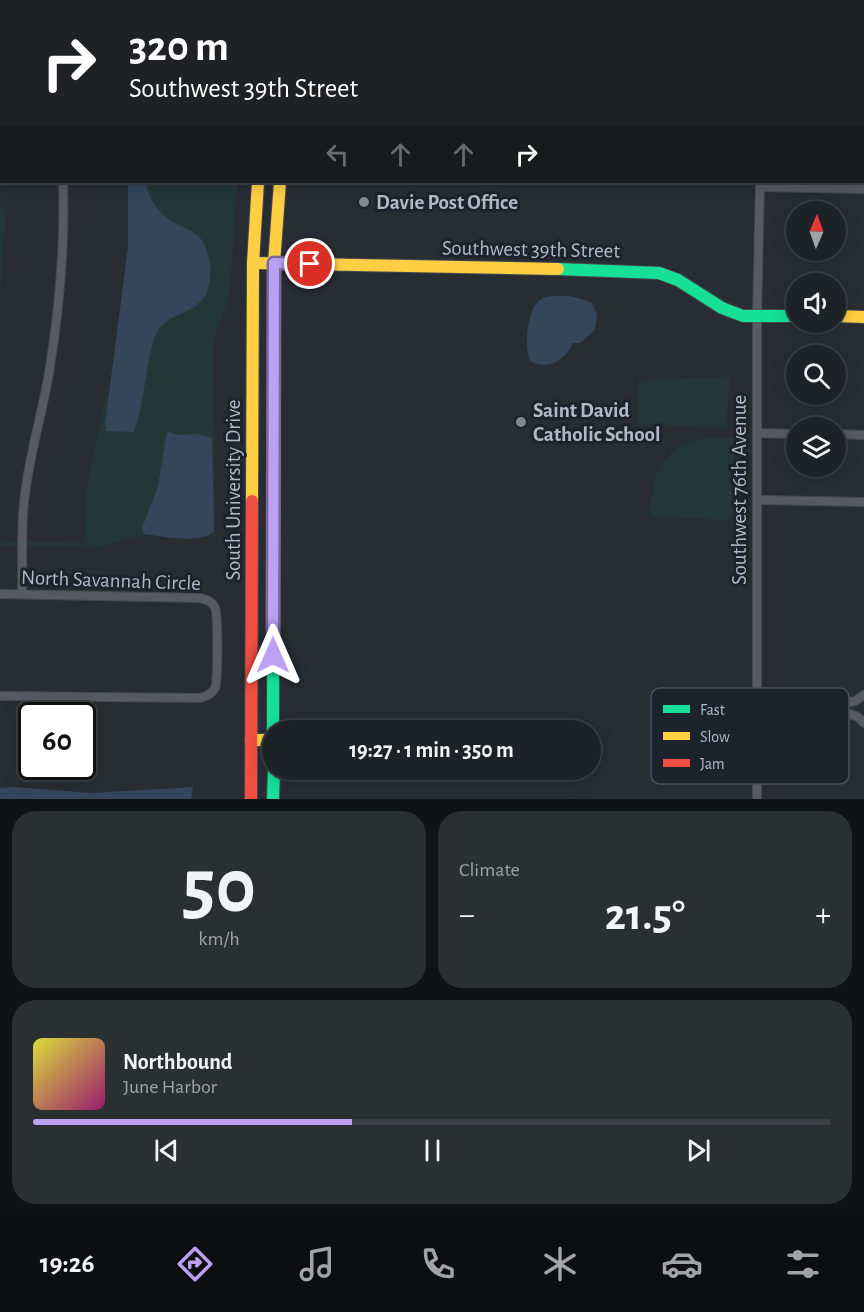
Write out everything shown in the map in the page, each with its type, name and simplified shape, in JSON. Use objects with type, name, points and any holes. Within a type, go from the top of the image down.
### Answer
[{"type":"main road","name":"South University Drive","points":[[250,799],[253,263],[258,183]]},
{"type":"main road","name":"South University Drive","points":[[273,720],[274,263],[280,183]]},
{"type":"main road","name":"Southwest 39th Street","points":[[253,263],[658,273],[678,280],[722,308],[743,316],[786,316]]},
{"type":"main road","points":[[846,316],[864,316]]},
{"type":"main road","points":[[252,549],[274,549]]},
{"type":"main road","points":[[251,740],[262,740]]},
{"type":"main road","points":[[273,799],[274,780]]},
{"type":"street","points":[[22,594],[24,497],[29,463],[49,373],[57,314],[63,183]]},
{"type":"street","points":[[760,184],[864,189]]},
{"type":"street","name":"Southwest 76th Avenue","points":[[757,688],[757,316],[760,184]]},
{"type":"street","points":[[757,433],[786,434]]},
{"type":"street","points":[[846,434],[864,435]]},
{"type":"street","points":[[757,500],[864,502]]},
{"type":"street","name":"North Savannah Circle","points":[[0,594],[200,598],[208,600],[217,612],[217,684],[208,695],[200,698],[0,696]]},
{"type":"street","points":[[849,702],[864,695]]},
{"type":"street","points":[[849,714],[858,717],[864,723]]},
{"type":"shaded area","points":[[128,183],[238,183],[229,297],[213,343],[215,537],[142,535],[97,547],[0,546],[0,541],[84,543],[87,485],[106,396],[109,396],[128,248]]},
{"type":"shaded area","points":[[0,208],[6,210],[0,291]]},
{"type":"shaded area","points":[[730,377],[726,428],[637,424],[639,380]]},
{"type":"shaded area","points":[[709,437],[734,439],[733,514],[727,520],[651,516],[653,486],[662,463],[680,447]]},
{"type":"water","points":[[128,183],[146,183],[149,195],[160,212],[200,238],[210,261],[210,279],[205,296],[200,302],[167,321],[157,333],[150,353],[134,432],[107,431],[105,424],[128,248]]},
{"type":"water","points":[[548,296],[570,296],[591,302],[597,315],[595,330],[580,343],[573,343],[566,354],[556,362],[544,365],[530,361],[527,346],[528,327],[537,303]]},
{"type":"water","points":[[167,431],[177,435],[198,434],[212,438],[214,531],[200,538],[144,534],[142,528],[158,486]]},
{"type":"water","points":[[15,787],[92,793],[193,787],[191,799],[0,799],[0,788]]},
{"type":"traffic: fast","points":[[558,269],[659,273],[678,280],[722,308],[743,316],[786,316]]},
{"type":"traffic: fast","points":[[273,720],[274,320]]},
{"type":"traffic: fast","points":[[273,799],[274,780]]},
{"type":"traffic: slow","points":[[252,501],[253,263],[258,183]]},
{"type":"traffic: slow","points":[[274,320],[274,263],[280,183]]},
{"type":"traffic: slow","points":[[253,263],[558,269]]},
{"type":"traffic: slow","points":[[846,316],[864,317]]},
{"type":"traffic: slow","points":[[251,740],[262,740]]},
{"type":"traffic: jam","points":[[251,799],[252,501]]},
{"type":"place","name":"Davie Post Office","points":[[364,202]]},
{"type":"place","name":"Saint David Catholic School","points":[[521,422]]},
{"type":"route","points":[[273,655],[274,263],[310,264]]}]
